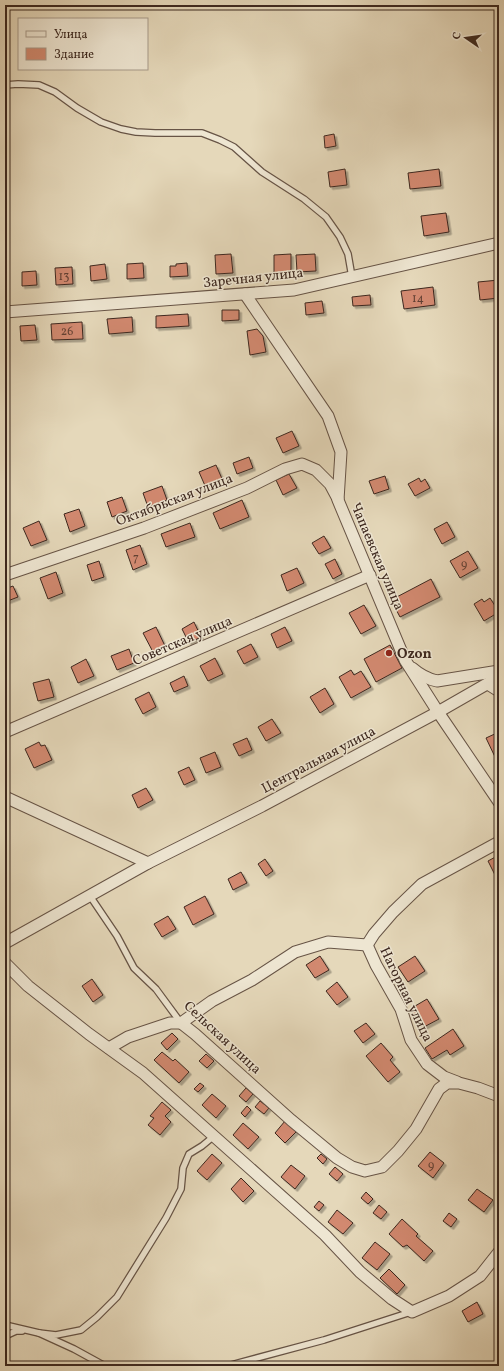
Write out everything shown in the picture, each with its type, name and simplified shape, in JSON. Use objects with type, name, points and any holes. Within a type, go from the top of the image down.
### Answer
[{"type":"street","name":"Заречная улица","points":[[5,312],[294,290],[499,243]]},
{"type":"street","name":"Чапаевская улица","points":[[245,294],[328,416],[341,452],[338,500],[405,660],[499,802]]},
{"type":"street","name":"Октябрьская улица","points":[[5,575],[144,528],[247,488],[285,469],[302,464],[316,470],[330,484],[338,500]]},
{"type":"street","name":"Советская улица","points":[[6,732],[370,575]]},
{"type":"street","points":[[405,660],[417,672],[428,679],[437,681],[499,671]]},
{"type":"street","name":"Центральная улица","points":[[5,943],[148,863],[262,806],[438,712],[499,677]]},
{"type":"street","points":[[488,684],[499,690]]},
{"type":"street","points":[[5,797],[148,863]]},
{"type":"street","points":[[109,1048],[128,1037],[170,1023],[181,1023],[212,1001],[252,980],[295,952],[328,942],[367,945],[374,934],[393,912],[422,884],[499,842]]},
{"type":"street","name":"Нагорная улица","points":[[367,945],[376,965],[401,1009],[410,1040],[427,1064],[444,1077],[499,1095]]},
{"type":"street","points":[[5,963],[28,986],[143,1073],[324,1235],[360,1272],[392,1299],[412,1312],[449,1296],[480,1276],[499,1252]]},
{"type":"street","name":"Сельская улица","points":[[181,1023],[291,1120],[337,1158],[352,1167],[365,1171],[382,1167],[398,1151],[416,1128],[439,1090],[447,1083],[459,1083]]},
{"type":"lane","points":[[5,85],[18,84],[39,86],[55,92],[101,122],[121,129],[155,133],[202,133],[234,147],[262,172],[304,199],[326,217],[340,237],[348,254],[352,277]]},
{"type":"lane","name":"Сельская улица","points":[[90,896],[117,936],[134,968],[156,989],[181,1023]]},
{"type":"lane","points":[[5,1325],[28,1331],[56,1335],[81,1330],[97,1317],[117,1297],[166,1218],[181,1189],[183,1168],[189,1154],[214,1136]]},
{"type":"lane","points":[[227,1366],[324,1340],[412,1312]]},
{"type":"lane","points":[[5,1336],[16,1332],[28,1331]]},
{"type":"lane","points":[[39,1333],[74,1349],[105,1366]]},
{"type":"building","points":[[334,134],[336,146],[325,148],[324,136]]},
{"type":"building","points":[[345,169],[347,185],[330,187],[328,172]]},
{"type":"building","points":[[439,169],[441,186],[410,189],[408,173]]},
{"type":"building","points":[[446,213],[449,232],[424,236],[421,216]]},
{"type":"building","points":[[231,254],[233,273],[216,274],[215,255]]},
{"type":"building","points":[[291,254],[291,272],[274,273],[274,255]]},
{"type":"building","points":[[315,254],[316,271],[297,272],[296,255]]},
{"type":"building","points":[[143,263],[144,278],[127,279],[127,264]]},
{"type":"building","points":[[187,263],[188,276],[170,277],[170,266]]},
{"type":"building","points":[[105,264],[107,279],[91,281],[90,266]]},
{"type":"building","points":[[72,267],[73,284],[56,285],[55,268]]},
{"type":"building","points":[[36,271],[37,285],[22,286],[22,272]]},
{"type":"building","points":[[499,280],[499,298],[480,300],[478,282]]},
{"type":"building","points":[[433,287],[435,305],[404,309],[401,291]]},
{"type":"building","points":[[370,295],[371,305],[353,306],[352,297]]},
{"type":"building","points":[[322,301],[324,313],[306,315],[305,303]]},
{"type":"building","points":[[222,310],[239,310],[239,320],[222,321]]},
{"type":"building","points":[[188,314],[189,326],[156,328],[156,316]]},
{"type":"building","points":[[132,317],[133,332],[109,334],[107,319]]},
{"type":"building","points":[[82,322],[83,339],[52,340],[51,324]]},
{"type":"building","points":[[35,325],[37,340],[21,341],[20,326]]},
{"type":"building","points":[[257,329],[263,336],[266,352],[250,355],[247,331]]},
{"type":"building","points":[[292,431],[299,446],[283,453],[276,438]]},
{"type":"building","points":[[249,457],[253,468],[237,474],[233,463]]},
{"type":"building","points":[[216,465],[223,481],[206,488],[199,472]]},
{"type":"building","points":[[289,474],[297,488],[283,495],[276,480]]},
{"type":"building","points":[[385,476],[389,489],[374,494],[369,481]]},
{"type":"building","points":[[419,478],[421,482],[425,479],[430,488],[415,496],[408,484]]},
{"type":"building","points":[[162,486],[167,500],[148,507],[143,493]]},
{"type":"building","points":[[122,497],[127,511],[112,517],[107,502]]},
{"type":"building","points":[[242,500],[249,517],[220,529],[213,513]]},
{"type":"building","points":[[79,509],[85,526],[70,532],[64,514]]},
{"type":"building","points":[[39,521],[47,540],[31,546],[23,528]]},
{"type":"building","points":[[447,522],[455,537],[442,544],[434,529]]},
{"type":"building","points":[[190,523],[195,537],[166,547],[161,534]]},
{"type":"building","points":[[324,536],[331,548],[319,554],[312,543]]},
{"type":"building","points":[[140,545],[147,564],[133,570],[126,550]]},
{"type":"building","points":[[468,551],[478,568],[460,578],[450,561]]},
{"type":"building","points":[[335,559],[342,574],[333,579],[325,564]]},
{"type":"building","points":[[99,561],[104,577],[92,581],[87,565]]},
{"type":"building","points":[[297,568],[304,583],[287,591],[281,575]]},
{"type":"building","points":[[56,572],[63,593],[48,599],[40,578]]},
{"type":"building","points":[[431,579],[440,597],[400,617],[391,600]]},
{"type":"building","points":[[13,586],[18,597],[5,602],[5,589]]},
{"type":"building","points":[[490,598],[499,612],[484,621],[474,604],[482,599],[484,602]]},
{"type":"building","points":[[364,605],[376,626],[361,634],[349,613]]},
{"type":"building","points":[[194,622],[201,637],[189,643],[182,629]]},
{"type":"building","points":[[156,627],[165,646],[153,652],[143,633]]},
{"type":"building","points":[[285,627],[292,641],[277,648],[271,634]]},
{"type":"building","points":[[251,644],[258,657],[244,664],[237,651]]},
{"type":"building","points":[[390,645],[402,668],[376,682],[364,659]]},
{"type":"building","points":[[129,649],[134,663],[117,670],[111,656]]},
{"type":"building","points":[[215,658],[223,674],[208,681],[200,666]]},
{"type":"building","points":[[86,659],[94,676],[78,683],[71,667]]},
{"type":"building","points":[[351,670],[354,675],[361,671],[371,687],[351,698],[339,677]]},
{"type":"building","points":[[184,676],[188,686],[174,692],[170,683]]},
{"type":"building","points":[[49,679],[54,697],[38,701],[33,683]]},
{"type":"building","points":[[325,688],[334,704],[320,713],[310,697]]},
{"type":"building","points":[[149,692],[156,707],[143,714],[135,699]]},
{"type":"building","points":[[272,719],[281,733],[266,741],[258,727]]},
{"type":"building","points":[[499,732],[499,757],[496,759],[486,738]]},
{"type":"building","points":[[247,738],[252,750],[239,756],[233,744]]},
{"type":"building","points":[[39,742],[41,746],[45,745],[52,760],[34,768],[25,749]]},
{"type":"building","points":[[215,752],[221,767],[206,773],[200,758]]},
{"type":"building","points":[[189,767],[195,780],[184,785],[178,772]]},
{"type":"building","points":[[146,788],[153,800],[138,808],[132,795]]},
{"type":"building","points":[[499,855],[499,873],[495,875],[488,861]]},
{"type":"building","points":[[265,859],[273,871],[266,876],[258,864]]},
{"type":"building","points":[[241,872],[247,883],[233,890],[228,879]]},
{"type":"building","points":[[205,896],[214,914],[193,925],[184,907]]},
{"type":"building","points":[[168,916],[176,929],[162,937],[154,924]]},
{"type":"building","points":[[320,956],[329,970],[315,978],[306,965]]},
{"type":"building","points":[[415,956],[425,971],[408,982],[398,967]]},
{"type":"building","points":[[92,979],[103,995],[93,1002],[82,986]]},
{"type":"building","points":[[337,982],[348,997],[337,1005],[326,991]]},
{"type":"building","points":[[427,999],[439,1019],[422,1028],[410,1009]]},
{"type":"building","points":[[366,1023],[375,1034],[363,1043],[354,1031]]},
{"type":"building","points":[[453,1029],[464,1046],[450,1055],[447,1050],[432,1059],[425,1048]]},
{"type":"building","points":[[172,1033],[178,1039],[167,1050],[161,1043]]},
{"type":"building","points":[[381,1043],[393,1057],[390,1060],[400,1072],[388,1082],[366,1056]]},
{"type":"building","points":[[162,1052],[173,1061],[175,1059],[189,1072],[179,1083],[154,1060]]},
{"type":"building","points":[[206,1054],[214,1061],[207,1068],[199,1061]]},
{"type":"building","points":[[200,1083],[204,1086],[198,1092],[194,1089]]},
{"type":"building","points":[[246,1088],[253,1094],[246,1102],[239,1096]]},
{"type":"building","points":[[212,1094],[226,1106],[216,1118],[202,1105]]},
{"type":"building","points":[[260,1101],[269,1108],[264,1114],[255,1107]]},
{"type":"building","points":[[162,1102],[171,1110],[165,1116],[171,1122],[160,1135],[148,1125],[154,1118],[150,1116]]},
{"type":"building","points":[[247,1106],[251,1110],[245,1117],[241,1113]]},
{"type":"building","points":[[285,1121],[296,1132],[285,1143],[275,1133]]},
{"type":"building","points":[[243,1123],[259,1137],[248,1149],[233,1135]]},
{"type":"building","points":[[430,1152],[444,1163],[433,1178],[418,1166]]},
{"type":"building","points":[[212,1154],[222,1163],[207,1180],[197,1171]]},
{"type":"building","points":[[321,1154],[327,1159],[323,1164],[317,1158]]},
{"type":"building","points":[[291,1165],[305,1176],[295,1189],[281,1177]]},
{"type":"building","points":[[335,1167],[343,1174],[337,1181],[329,1174]]},
{"type":"building","points":[[241,1178],[254,1191],[243,1202],[231,1189]]},
{"type":"building","points":[[477,1189],[493,1200],[484,1212],[468,1200]]},
{"type":"building","points":[[366,1192],[373,1199],[368,1204],[361,1198]]},
{"type":"building","points":[[319,1201],[324,1205],[319,1211],[314,1207]]},
{"type":"building","points":[[379,1205],[387,1212],[381,1219],[373,1213]]},
{"type":"building","points":[[337,1210],[353,1223],[343,1234],[328,1222]]},
{"type":"building","points":[[449,1213],[457,1219],[451,1227],[443,1221]]},
{"type":"building","points":[[402,1219],[418,1234],[416,1236],[433,1251],[424,1261],[407,1245],[403,1247],[389,1234]]},
{"type":"building","points":[[375,1242],[390,1254],[377,1270],[362,1258]]},
{"type":"building","points":[[389,1269],[405,1285],[397,1294],[380,1278]]},
{"type":"building","points":[[477,1302],[483,1314],[468,1322],[462,1311]]},
{"type":"place","name":"Ozon","points":[[389,653]]}]
